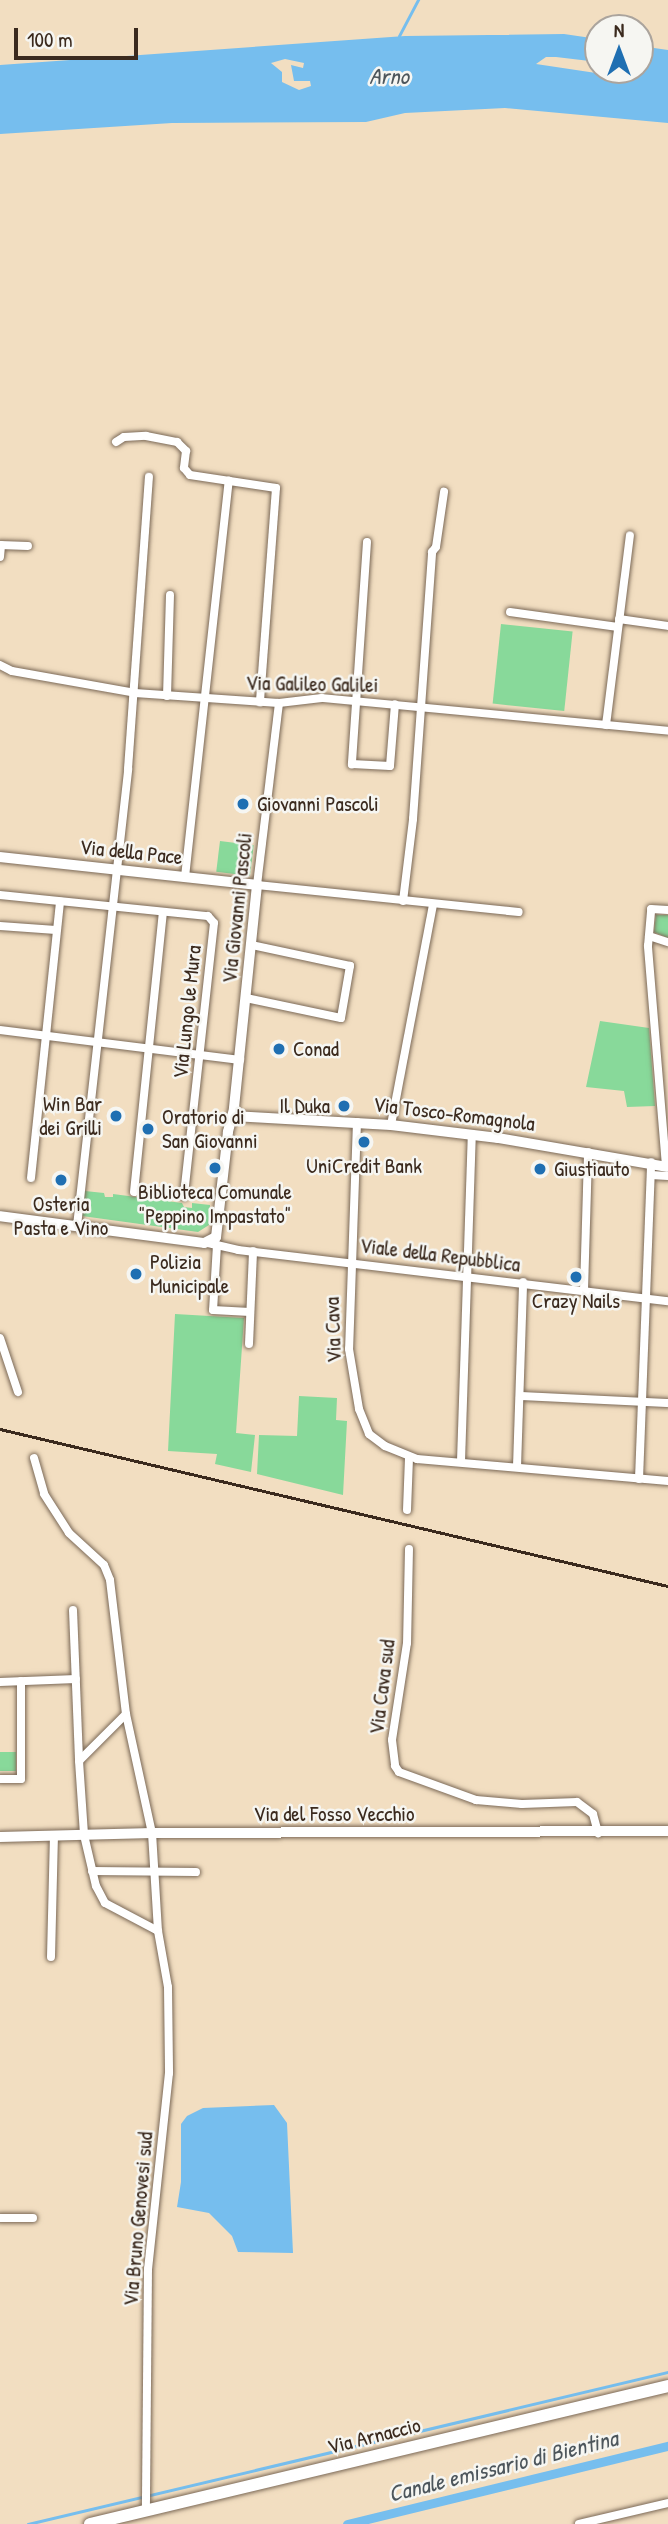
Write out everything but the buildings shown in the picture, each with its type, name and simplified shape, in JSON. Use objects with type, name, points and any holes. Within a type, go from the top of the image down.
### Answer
[{"type":"main road","name":"Via della Pace","points":[[0,857],[257,885]]},
{"type":"main road","name":"Via Giovanni Pascoli","points":[[213,1244],[218,1233],[240,1059],[257,885]]},
{"type":"main road","name":"Via Tosco-Romagnola","points":[[233,1116],[357,1122],[472,1134],[651,1162],[667,1170]]},
{"type":"main road","points":[[0,1216],[213,1244]]},
{"type":"main road","name":"Via Arnaccio","points":[[90,2524],[145,2501],[668,2386]]},
{"type":"street","points":[[116,442],[124,437],[146,436],[177,442],[186,452],[186,473],[276,488],[278,496],[260,702]]},
{"type":"street","points":[[77,1226],[135,693],[149,477]]},
{"type":"street","points":[[185,877],[229,480]]},
{"type":"street","points":[[403,901],[422,706],[432,552],[436,547],[444,492]]},
{"type":"street","points":[[606,725],[630,536]]},
{"type":"street","points":[[367,542],[354,701],[352,764],[390,766],[395,704]]},
{"type":"street","points":[[0,557],[0,545],[28,546]]},
{"type":"street","points":[[167,696],[170,594]]},
{"type":"street","points":[[510,612],[668,626]]},
{"type":"street","name":"Via Galileo Galilei","points":[[0,665],[12,671],[135,693],[279,703],[322,698],[668,731]]},
{"type":"street","name":"Via Giovanni Pascoli","points":[[257,885],[279,703]]},
{"type":"street","points":[[257,885],[519,912]]},
{"type":"street","name":"Via Lungo le Mura","points":[[0,895],[208,916],[214,923],[184,1196]]},
{"type":"street","points":[[31,1178],[60,902]]},
{"type":"street","points":[[391,1125],[433,904]]},
{"type":"street","points":[[650,1175],[667,1170],[649,936],[651,909],[668,910]]},
{"type":"street","points":[[134,1192],[163,912]]},
{"type":"street","points":[[0,926],[56,930]]},
{"type":"street","points":[[649,936],[668,942]]},
{"type":"street","points":[[246,999],[341,1018],[350,966],[252,945]]},
{"type":"street","points":[[0,1030],[240,1059]]},
{"type":"street","name":"Via Cava","points":[[357,1122],[350,1261],[349,1349],[362,1422],[375,1440],[409,1457]]},
{"type":"street","points":[[461,1461],[472,1134]]},
{"type":"street","points":[[584,1290],[588,1152]]},
{"type":"street","points":[[639,1479],[651,1162]]},
{"type":"street","points":[[213,1244],[213,1310],[250,1312]]},
{"type":"street","name":"Viale della Repubblica","points":[[213,1244],[668,1301]]},
{"type":"street","points":[[248,1344],[254,1251]]},
{"type":"street","points":[[517,1467],[523,1282]]},
{"type":"street","points":[[0,1338],[18,1392]]},
{"type":"street","points":[[520,1396],[668,1403]]},
{"type":"street","points":[[407,1510],[409,1457],[668,1481]]},
{"type":"street","points":[[34,1458],[50,1504],[74,1539],[99,1561],[108,1573],[115,1603],[126,1714],[152,1833]]},
{"type":"street","name":"Via Cava sud","points":[[409,1549],[407,1643],[392,1740],[395,1766],[399,1772],[476,1800],[583,1804],[593,1814],[598,1833]]},
{"type":"street","points":[[73,1609],[84,1835],[92,1871],[105,1903],[158,1931]]},
{"type":"street","points":[[0,1682],[76,1679]]},
{"type":"street","points":[[0,1779],[21,1779],[21,1681]]},
{"type":"street","points":[[79,1761],[126,1714]]},
{"type":"street","name":"Via del Fosso Vecchio","points":[[0,1837],[152,1833],[668,1831]]},
{"type":"street","name":"Via Bruno Genovesi sud","points":[[145,2501],[148,2269],[169,2073],[168,1987],[158,1931],[152,1833]]},
{"type":"street","points":[[51,1957],[54,1836]]},
{"type":"street","points":[[92,1871],[196,1872]]},
{"type":"street","points":[[0,2218],[33,2218]]},
{"type":"street","points":[[579,2524],[668,2502]]},
{"type":"green space","points":[[501,624],[573,632],[564,711],[493,704]]},
{"type":"green space","points":[[220,841],[254,845],[250,876],[216,872]]},
{"type":"green space","points":[[656,915],[668,915],[668,938],[654,932]]},
{"type":"green space","points":[[600,1021],[649,1028],[655,1106],[627,1107],[624,1091],[586,1087]]},
{"type":"green space","points":[[85,1191],[104,1193],[105,1197],[113,1197],[113,1194],[182,1203],[184,1207],[192,1208],[192,1203],[210,1205],[209,1225],[198,1232],[82,1216]]},
{"type":"green space","points":[[175,1314],[244,1318],[236,1433],[255,1435],[251,1472],[215,1464],[217,1454],[168,1451]]},
{"type":"green space","points":[[299,1396],[337,1398],[336,1420],[347,1421],[343,1495],[257,1474],[259,1435],[297,1436]]},
{"type":"green space","points":[[0,1752],[16,1752],[16,1771],[0,1771]]},
{"type":"water","name":"Arno","points":[[564,34],[584,37],[584,60],[546,57],[536,64],[584,71],[584,84],[654,84],[654,48],[668,50],[668,123],[505,108],[405,113],[366,122],[172,123],[0,134],[0,65],[405,36]],"holes":[[[285,59],[304,63],[303,68],[291,65],[294,81],[310,81],[311,86],[299,90],[282,82],[282,72],[271,63]]]},
{"type":"water","points":[[274,2105],[287,2123],[293,2253],[238,2252],[232,2236],[209,2213],[177,2207],[181,2182],[181,2124],[187,2116],[203,2108]]},
{"type":"waterway","points":[[399,36],[418,0]]},
{"type":"waterway","points":[[28,2524],[668,2372]]},
{"type":"waterway","name":"Canale emissario di Bientina","points":[[347,2524],[668,2446]]},
{"type":"railway","points":[[0,1429],[668,1586]]},
{"type":"place","name":"Giovanni Pascoli","points":[[243,804]]},
{"type":"place","name":"Conad","points":[[279,1049]]},
{"type":"place","name":"Il Duka","points":[[344,1106]]},
{"type":"place","name":"Win Bar dei Grilli","points":[[116,1116]]},
{"type":"place","name":"Oratorio di San Giovanni","points":[[148,1129]]},
{"type":"place","name":"UniCredit Bank","points":[[364,1142]]},
{"type":"place","name":"Biblioteca Comunale \"Peppino Impastato\"","points":[[215,1168]]},
{"type":"place","name":"Giustiauto","points":[[540,1169]]},
{"type":"place","name":"Osteria Pasta e Vino","points":[[61,1180]]},
{"type":"place","name":"Polizia Municipale","points":[[136,1274]]},
{"type":"place","name":"Crazy Nails","points":[[576,1277]]}]
